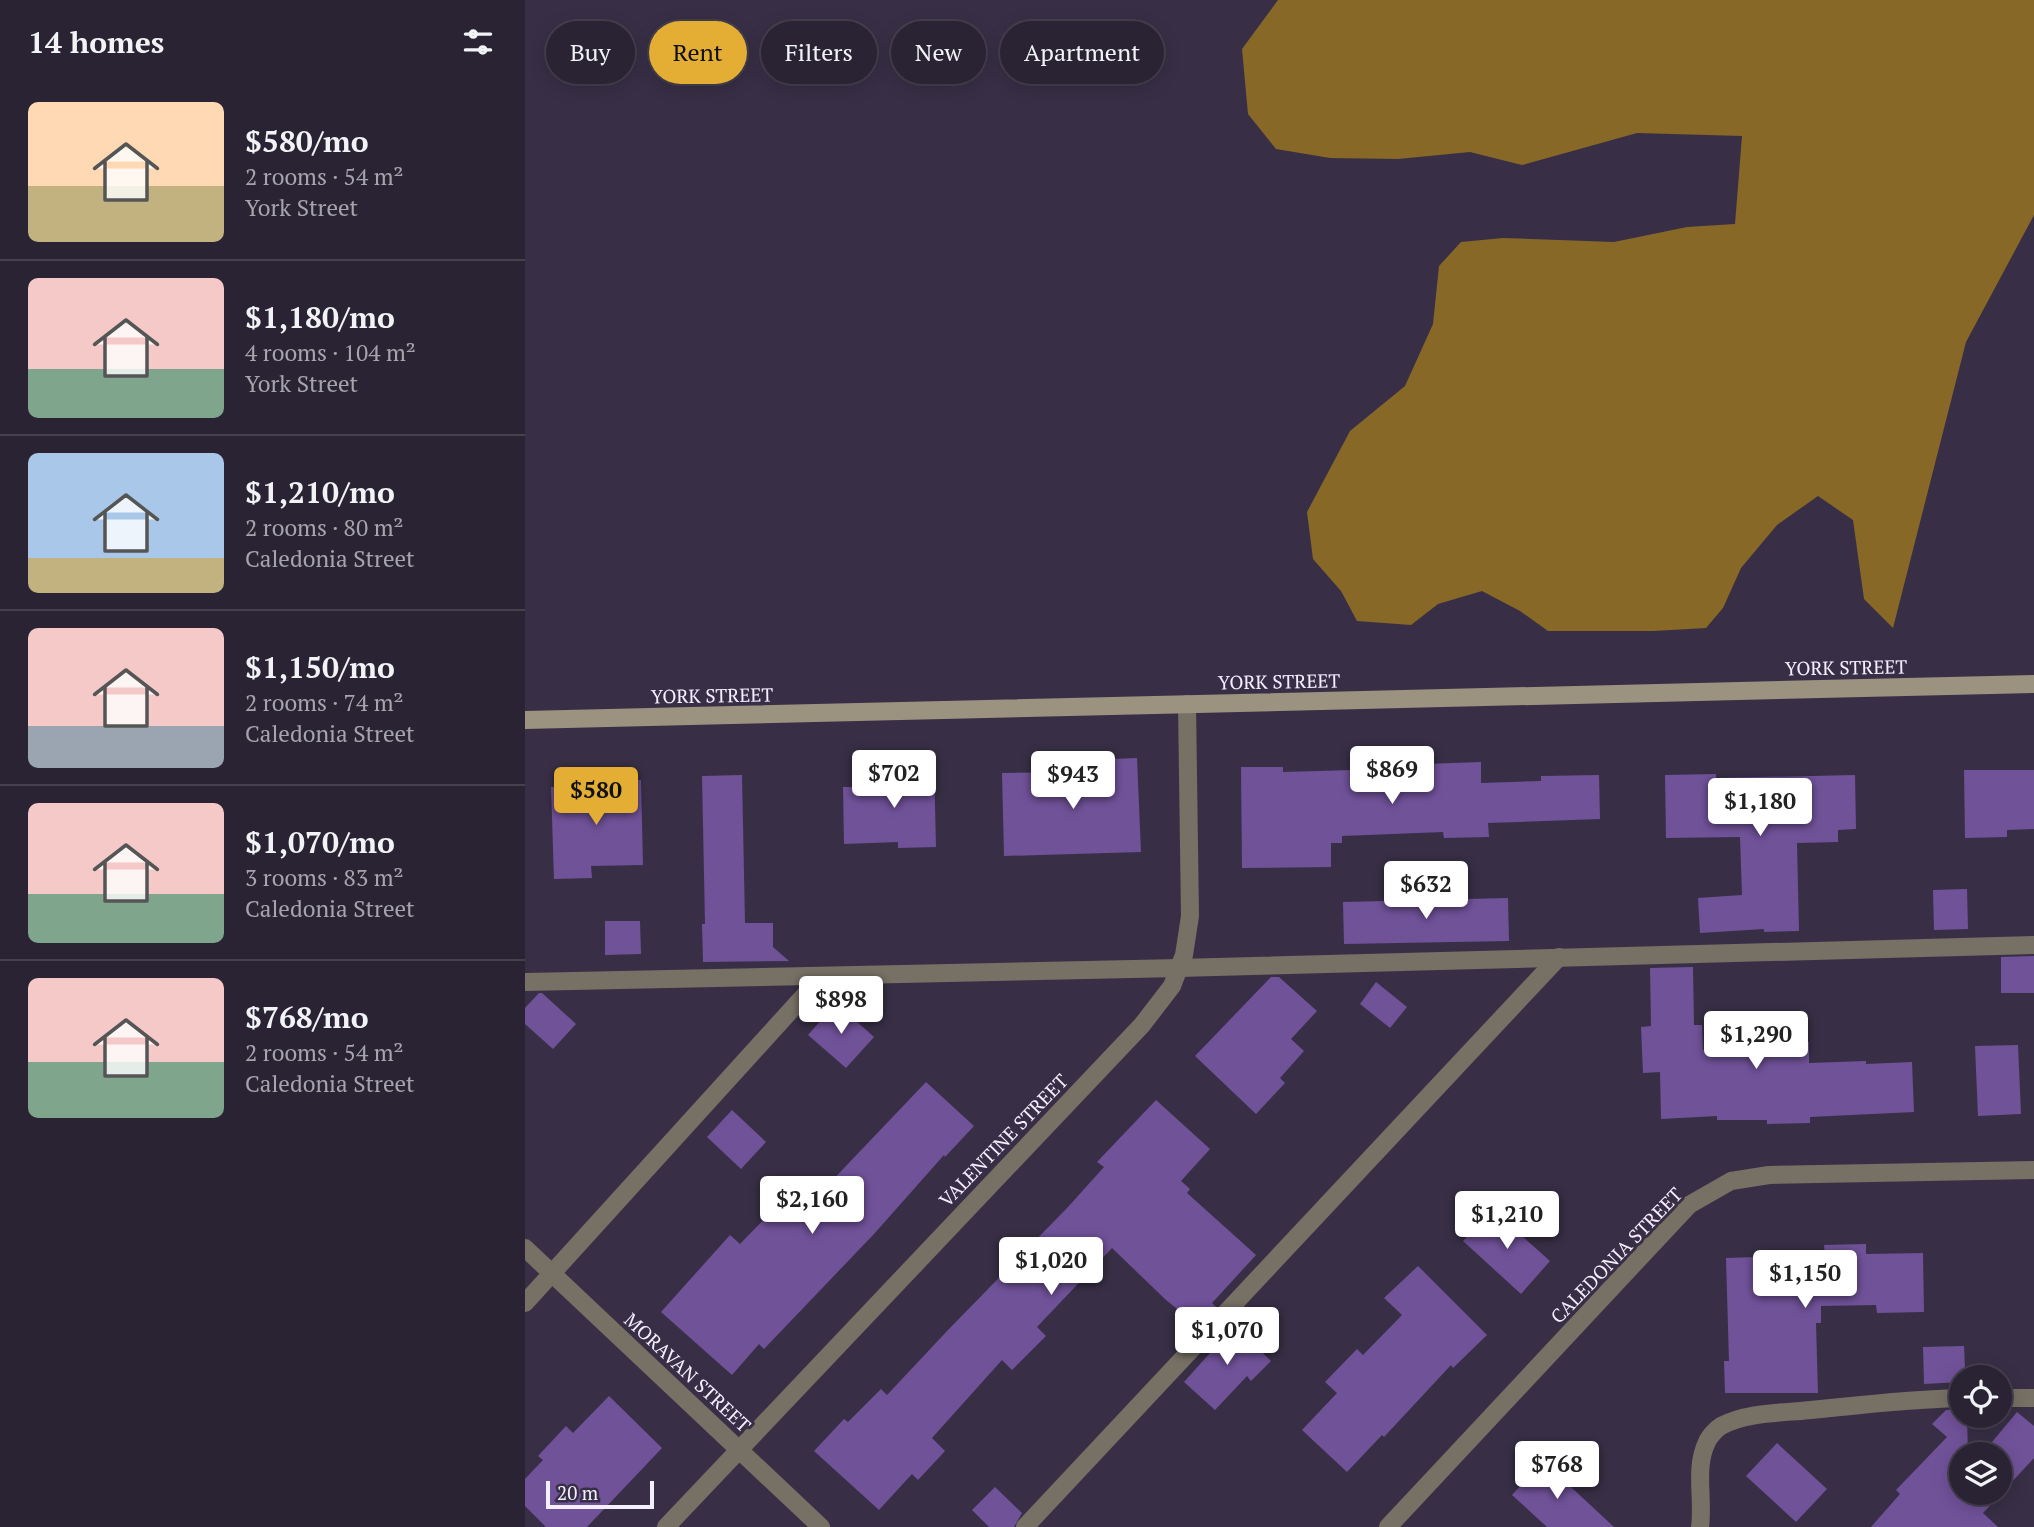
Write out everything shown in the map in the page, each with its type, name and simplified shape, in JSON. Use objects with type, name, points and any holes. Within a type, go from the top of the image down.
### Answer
[{"type":"street","name":"YORK STREET","points":[[525,720],[2034,684]]},
{"type":"street","name":"VALENTINE STREET","points":[[666,1527],[1142,1025],[1172,986],[1184,955],[1190,916],[1187,704]]},
{"type":"street","points":[[525,982],[2034,945]]},
{"type":"street","points":[[1025,1527],[1559,957]]},
{"type":"street","points":[[525,1303],[822,976]]},
{"type":"street","name":"CALEDONIA STREET","points":[[1388,1527],[1689,1205],[1731,1181],[1769,1175],[2034,1170]]},
{"type":"street","name":"MORAVAN STREET","points":[[525,1248],[821,1527]]},
{"type":"street","points":[[1700,1527],[1701,1458],[1707,1440],[1720,1427],[1745,1418],[1775,1413],[1949,1398]]},
{"type":"street","points":[[2012,1398],[2034,1398]]},
{"type":"shaded area","points":[[1278,0],[2034,0],[2034,215],[1966,342],[1893,628],[1864,599],[1853,520],[1818,496],[1777,525],[1741,568],[1723,608],[1706,628],[1548,631],[1520,611],[1482,591],[1438,604],[1411,625],[1357,621],[1341,591],[1313,559],[1307,512],[1350,431],[1405,386],[1433,324],[1439,266],[1461,242],[1503,238],[1614,242],[1687,227],[1735,224],[1742,136],[1637,133],[1522,165],[1470,152],[1398,159],[1330,158],[1276,149],[1248,114],[1242,49]]},
{"type":"building","points":[[1422,748],[1423,764],[1481,762],[1481,783],[1541,781],[1541,776],[1599,775],[1600,819],[1488,823],[1489,837],[1444,838],[1443,832],[1342,836],[1342,843],[1331,843],[1331,867],[1242,868],[1241,767],[1283,767],[1283,772],[1389,769],[1388,749]]},
{"type":"building","points":[[1137,758],[1141,852],[1004,856],[1002,773],[1089,772],[1088,760]]},
{"type":"building","points":[[934,764],[936,847],[898,848],[898,842],[844,844],[843,787],[897,787],[896,765]]},
{"type":"building","points":[[1964,770],[2034,770],[2034,829],[2007,830],[2007,837],[1965,838]]},
{"type":"building","points":[[1716,774],[1716,778],[1855,775],[1856,829],[1838,830],[1838,842],[1797,843],[1799,931],[1764,932],[1764,929],[1700,933],[1698,898],[1742,895],[1740,837],[1666,838],[1665,775]]},
{"type":"building","points":[[742,775],[745,923],[773,923],[773,947],[789,961],[703,962],[702,924],[705,924],[702,776]]},
{"type":"building","points":[[641,780],[643,865],[591,866],[592,878],[554,879],[551,787],[599,786],[599,781]]},
{"type":"building","points":[[1967,889],[1968,929],[1934,930],[1933,890]]},
{"type":"building","points":[[1508,898],[1509,941],[1344,944],[1343,902]]},
{"type":"building","points":[[605,921],[640,921],[641,954],[605,955]]},
{"type":"building","points":[[2034,956],[2034,993],[2001,993],[2001,957]]},
{"type":"building","points":[[1693,967],[1694,1025],[1702,1025],[1703,1050],[1766,1049],[1766,1043],[1809,1042],[1809,1063],[1912,1062],[1914,1112],[1810,1117],[1810,1123],[1767,1124],[1767,1120],[1717,1120],[1717,1116],[1661,1119],[1660,1072],[1643,1073],[1641,1027],[1651,1026],[1650,968]]},
{"type":"building","points":[[1271,977],[1279,977],[1317,1011],[1291,1039],[1304,1051],[1280,1078],[1285,1083],[1256,1114],[1195,1056]]},
{"type":"building","points":[[1376,982],[1407,1007],[1390,1028],[1360,1004]]},
{"type":"building","points":[[539,993],[576,1024],[553,1049],[525,1024],[525,1008]]},
{"type":"building","points":[[836,1003],[874,1037],[846,1068],[808,1035]]},
{"type":"building","points":[[2018,1045],[2021,1114],[1978,1116],[1975,1046]]},
{"type":"building","points":[[926,1082],[974,1126],[764,1349],[759,1344],[732,1375],[661,1312],[730,1235],[740,1244],[773,1210],[783,1220],[818,1182],[825,1188]]},
{"type":"building","points":[[1156,1100],[1210,1149],[1181,1181],[1190,1189],[1187,1193],[1256,1255],[1212,1303],[1216,1307],[1198,1326],[1166,1300],[1112,1248],[1037,1327],[1046,1336],[1012,1370],[1002,1360],[932,1438],[945,1451],[918,1480],[912,1474],[879,1510],[814,1451],[844,1419],[848,1422],[881,1389],[887,1395],[1068,1207],[1104,1167],[1097,1162]]},
{"type":"building","points":[[732,1110],[766,1142],[741,1169],[707,1137]]},
{"type":"building","points":[[1492,1209],[1550,1261],[1521,1294],[1463,1241]]},
{"type":"building","points":[[1866,1244],[1866,1254],[1923,1253],[1924,1312],[1877,1313],[1876,1305],[1821,1306],[1821,1323],[1816,1323],[1818,1393],[1725,1393],[1724,1361],[1729,1361],[1726,1258],[1825,1255],[1824,1245]]},
{"type":"building","points":[[1418,1266],[1487,1335],[1453,1368],[1451,1365],[1384,1437],[1382,1435],[1347,1472],[1302,1430],[1337,1393],[1325,1382],[1357,1349],[1363,1355],[1402,1315],[1384,1298]]},
{"type":"building","points":[[1232,1323],[1271,1361],[1251,1381],[1247,1376],[1215,1410],[1184,1382],[1219,1343],[1216,1340]]},
{"type":"building","points":[[1964,1346],[1965,1365],[1949,1365],[1949,1383],[1924,1384],[1923,1347]]},
{"type":"building","points":[[609,1396],[662,1448],[587,1527],[546,1527],[525,1506],[525,1479],[543,1460],[538,1456],[566,1426],[573,1433]]},
{"type":"building","points":[[1949,1410],[1949,1428],[1967,1428],[1968,1442],[1949,1442],[1949,1505],[1990,1505],[1983,1513],[1998,1527],[1871,1527],[1900,1494],[1896,1490],[1947,1437],[1932,1424]]},
{"type":"building","points":[[2017,1412],[2034,1426],[2034,1458],[2012,1482],[2012,1442],[1992,1442],[2004,1428],[2012,1428],[2012,1418]]},
{"type":"building","points":[[1777,1443],[1827,1489],[1796,1522],[1746,1476]]},
{"type":"building","points":[[1543,1461],[1614,1527],[1547,1527],[1512,1495]]},
{"type":"building","points":[[995,1487],[1022,1513],[1014,1527],[989,1527],[972,1510]]}]
